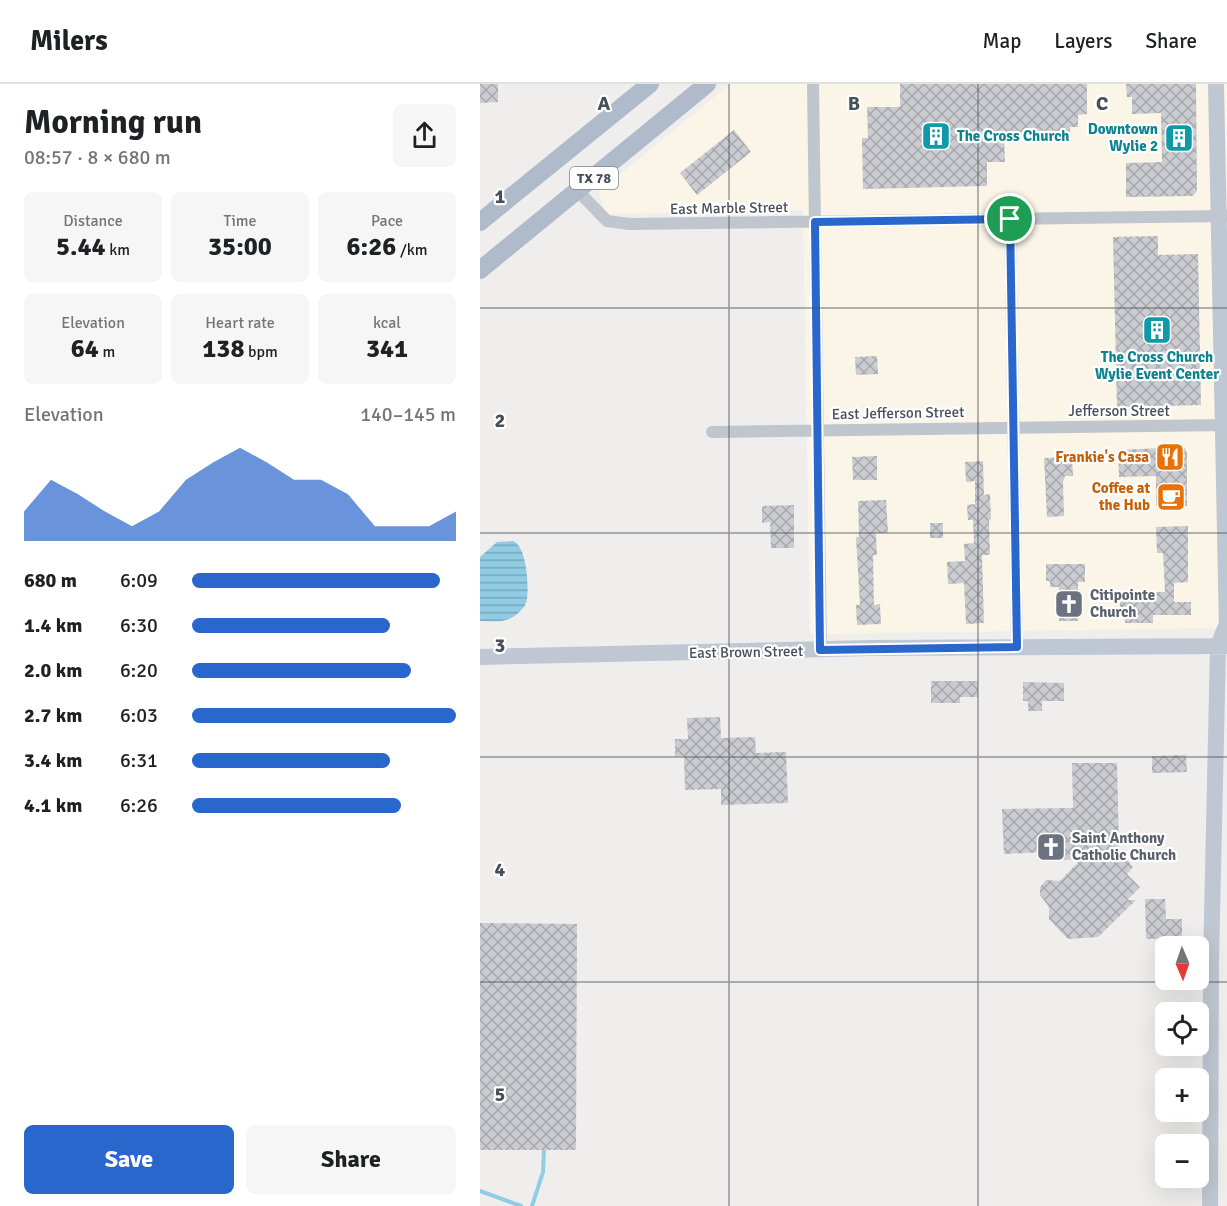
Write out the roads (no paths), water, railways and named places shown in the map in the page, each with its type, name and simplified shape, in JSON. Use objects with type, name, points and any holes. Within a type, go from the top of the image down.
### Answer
[{"type":"main road","name":"TX 78","points":[[480,222],[650,84]]},
{"type":"main road","name":"TX 78","points":[[480,270],[707,84]]},
{"type":"main road","points":[[1210,1206],[1210,1031],[1224,638],[1222,216],[1216,84]]},
{"type":"main road","name":"East Brown Street","points":[[480,657],[1017,647],[1224,638]]},
{"type":"street","points":[[813,84],[820,650]]},
{"type":"street","name":"East Marble Street","points":[[578,191],[607,221],[616,224],[1222,216]]},
{"type":"street","points":[[1010,219],[1017,647]]},
{"type":"street","name":"Jefferson Street","points":[[1012,426],[1224,425]]},
{"type":"street","name":"East Jefferson Street","points":[[712,432],[1012,426]]},
{"type":"water","points":[[513,541],[522,551],[524,559],[528,589],[526,603],[519,613],[509,619],[480,621],[480,557],[497,542]]},
{"type":"waterway","points":[[532,1206],[543,1172],[544,1150]]},
{"type":"waterway","points":[[480,1191],[521,1206]]},
{"type":"place","name":"The Cross Church","points":[[936,136]]},
{"type":"place","name":"Downtown Wylie 2","points":[[1179,138]]},
{"type":"place","name":"The Cross Church Wylie Event Center","points":[[1157,330]]},
{"type":"place","name":"Frankie's Casa","points":[[1170,457]]},
{"type":"place","name":"Coffee at the Hub","points":[[1171,497]]},
{"type":"place","name":"Citipointe Church","points":[[1069,604]]},
{"type":"place","name":"Saint Anthony Catholic Church","points":[[1051,847]]}]
